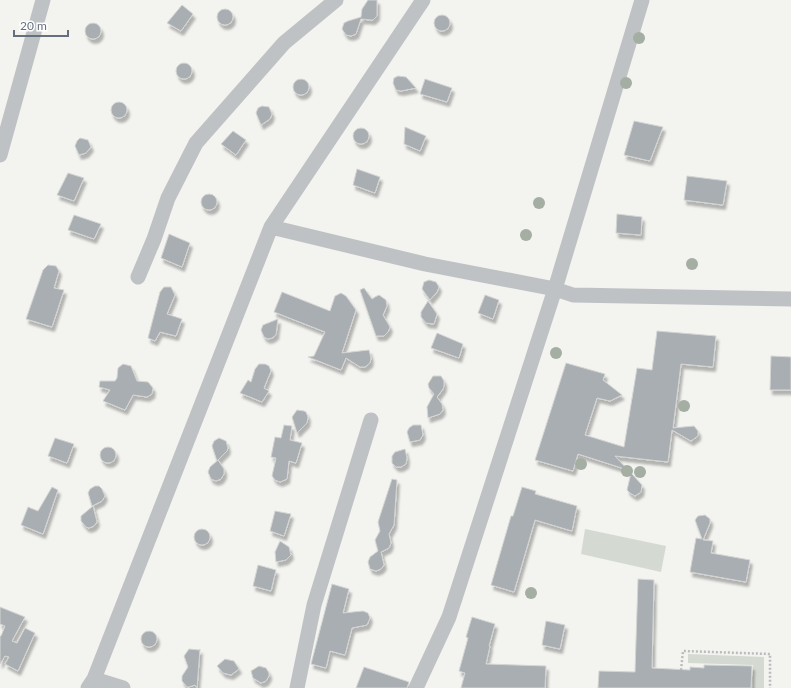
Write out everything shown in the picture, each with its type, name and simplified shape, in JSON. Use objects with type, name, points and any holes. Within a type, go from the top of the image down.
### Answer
[{"type":"street","points":[[0,155],[42,0]]},
{"type":"street","points":[[138,277],[154,239],[168,198],[196,143],[284,43],[336,0]]},
{"type":"street","points":[[124,688],[91,683],[271,227],[423,0]]},
{"type":"street","points":[[416,688],[449,617],[555,289],[642,0]]},
{"type":"street","points":[[271,227],[424,264],[555,289],[573,295],[791,299]]},
{"type":"street","points":[[297,688],[314,605],[371,420]]},
{"type":"path","points":[[682,670],[683,651],[770,654],[770,688]]},
{"type":"shaded area","points":[[585,529],[666,546],[661,572],[581,554]]},
{"type":"shaded area","points":[[688,654],[764,657],[764,688],[753,688],[753,665],[688,663]]},
{"type":"building","points":[[368,0],[377,0],[377,16],[373,20],[361,19],[356,34],[351,36],[346,35],[342,29],[344,23],[361,17],[362,9]]},
{"type":"building","points":[[182,5],[193,14],[181,31],[167,23]]},
{"type":"building","points":[[225,9],[231,11],[233,17],[231,23],[225,25],[219,23],[217,17],[219,11]]},
{"type":"building","points":[[442,15],[448,17],[450,23],[448,29],[442,31],[436,29],[434,23],[436,17]]},
{"type":"building","points":[[93,23],[99,25],[101,31],[99,37],[93,39],[87,37],[85,31],[87,25]]},
{"type":"building","points":[[184,63],[190,65],[192,71],[190,77],[184,79],[178,77],[176,71],[178,65]]},
{"type":"building","points":[[398,76],[406,77],[416,88],[401,91],[396,90],[393,83],[394,78]]},
{"type":"building","points":[[301,79],[307,81],[309,87],[307,93],[301,95],[295,93],[293,87],[295,81]]},
{"type":"building","points":[[425,79],[452,88],[447,102],[420,94]]},
{"type":"building","points":[[119,102],[125,104],[127,110],[125,116],[119,118],[113,116],[111,110],[113,104]]},
{"type":"building","points":[[262,106],[269,107],[272,114],[270,119],[261,125],[256,113],[258,108]]},
{"type":"building","points":[[634,121],[663,127],[650,161],[624,155]]},
{"type":"building","points":[[405,127],[426,136],[420,151],[404,144]]},
{"type":"building","points":[[361,128],[367,130],[369,136],[367,142],[361,144],[355,142],[353,136],[355,130]]},
{"type":"building","points":[[233,131],[246,140],[236,155],[221,144]]},
{"type":"building","points":[[80,138],[88,140],[91,147],[86,153],[79,155],[75,146]]},
{"type":"building","points":[[357,169],[380,177],[375,193],[353,185]]},
{"type":"building","points":[[68,173],[84,178],[74,201],[57,195]]},
{"type":"building","points":[[687,176],[727,181],[723,205],[684,200]]},
{"type":"building","points":[[209,194],[215,196],[217,202],[215,208],[209,210],[203,208],[201,202],[203,196]]},
{"type":"building","points":[[617,214],[642,217],[641,235],[616,233]]},
{"type":"building","points":[[74,215],[101,224],[94,239],[68,230]]},
{"type":"building","points":[[169,234],[190,243],[182,267],[161,258]]},
{"type":"building","points":[[48,265],[56,266],[59,271],[54,288],[64,290],[52,327],[26,319],[43,270]]},
{"type":"building","points":[[429,280],[436,282],[439,287],[437,292],[430,300],[422,289],[424,282]]},
{"type":"building","points":[[164,287],[171,287],[175,295],[167,314],[182,319],[176,336],[160,332],[155,341],[148,338],[160,292]]},
{"type":"building","points":[[364,288],[372,299],[379,295],[386,300],[387,306],[383,315],[390,327],[384,336],[376,336],[360,290]]},
{"type":"building","points":[[282,292],[330,311],[335,296],[341,293],[346,296],[356,310],[342,353],[369,350],[371,358],[370,363],[365,367],[360,367],[346,358],[341,370],[308,357],[314,356],[325,332],[274,312]]},
{"type":"building","points":[[485,295],[499,300],[493,319],[478,313]]},
{"type":"building","points":[[428,301],[437,314],[434,324],[426,323],[421,317],[421,312]]},
{"type":"building","points":[[278,319],[276,335],[268,339],[264,337],[261,330],[263,325]]},
{"type":"building","points":[[657,331],[716,336],[713,367],[681,364],[673,428],[694,426],[698,431],[698,436],[691,441],[672,430],[668,462],[615,456],[628,470],[578,454],[573,471],[535,460],[566,363],[605,374],[603,380],[622,395],[610,401],[597,398],[585,435],[624,447],[637,368],[652,370]]},
{"type":"building","points":[[437,333],[463,344],[459,358],[431,348]]},
{"type":"building","points":[[771,356],[791,357],[791,390],[770,390]]},
{"type":"building","points":[[123,364],[131,366],[137,381],[148,382],[153,388],[152,394],[147,397],[133,395],[125,410],[103,401],[110,390],[99,387],[100,381],[115,381],[117,378],[118,368]]},
{"type":"building","points":[[259,364],[269,366],[271,371],[264,388],[269,391],[262,402],[240,393],[248,380],[251,382],[255,369]]},
{"type":"building","points":[[433,376],[441,376],[444,381],[443,389],[437,397],[442,404],[443,410],[440,414],[428,418],[427,407],[434,394],[429,388],[428,384]]},
{"type":"building","points":[[297,410],[306,412],[308,417],[307,423],[297,433],[292,417]]},
{"type":"building","points":[[284,425],[292,426],[290,440],[302,443],[296,463],[289,461],[287,479],[280,482],[275,480],[272,476],[276,458],[271,457],[275,437],[281,438]]},
{"type":"building","points":[[413,425],[421,425],[423,435],[420,440],[410,442],[407,432]]},
{"type":"building","points":[[55,438],[74,444],[67,463],[48,456]]},
{"type":"building","points":[[219,438],[226,441],[228,448],[217,461],[212,446],[214,441]]},
{"type":"building","points":[[108,447],[114,449],[116,455],[114,461],[108,463],[102,461],[100,455],[102,449]]},
{"type":"building","points":[[405,449],[407,458],[406,464],[401,467],[396,467],[392,463],[392,456],[395,452]]},
{"type":"building","points":[[218,460],[224,469],[224,474],[221,479],[216,481],[211,479],[208,472],[210,467]]},
{"type":"building","points":[[631,473],[642,485],[641,492],[635,496],[627,490]]},
{"type":"building","points":[[392,479],[397,480],[394,525],[389,534],[391,543],[389,548],[381,552],[384,565],[381,569],[376,571],[370,569],[368,562],[370,557],[378,551],[375,540],[380,531],[378,522]]},
{"type":"building","points":[[95,486],[99,486],[102,489],[105,496],[102,501],[92,506],[88,493],[90,489]]},
{"type":"building","points":[[52,487],[58,490],[43,534],[21,525],[28,507],[38,511]]},
{"type":"building","points":[[522,487],[536,491],[535,494],[577,506],[572,531],[535,520],[514,592],[491,585],[511,516],[513,516]]},
{"type":"building","points":[[93,506],[97,522],[94,526],[89,528],[86,527],[81,521],[81,516]]},
{"type":"building","points":[[275,511],[291,514],[284,536],[270,531]]},
{"type":"building","points":[[705,515],[710,519],[710,523],[703,540],[713,541],[711,553],[750,560],[746,582],[690,572],[696,538],[702,539],[695,520],[698,516]]},
{"type":"building","points":[[202,529],[208,531],[210,537],[208,543],[202,545],[196,543],[194,537],[196,531]]},
{"type":"building","points":[[280,541],[289,547],[291,555],[286,560],[276,562],[275,552]]},
{"type":"building","points":[[258,565],[276,570],[271,591],[253,586]]},
{"type":"building","points":[[638,579],[654,580],[652,668],[690,670],[690,667],[704,668],[704,665],[752,666],[751,688],[598,688],[599,671],[635,672]]},
{"type":"building","points":[[332,584],[349,589],[343,613],[363,611],[368,613],[370,618],[367,625],[352,628],[345,655],[330,651],[326,668],[311,664]]},
{"type":"building","points":[[0,607],[25,617],[12,641],[17,643],[25,628],[35,633],[18,671],[5,664],[9,657],[5,656],[0,664],[0,636],[5,626],[0,624]]},
{"type":"building","points":[[472,617],[495,624],[486,664],[546,666],[545,688],[461,688],[465,673],[459,671]]},
{"type":"building","points":[[546,621],[565,625],[560,649],[542,645]]},
{"type":"building","points":[[149,631],[155,633],[157,639],[155,645],[149,647],[143,645],[141,639],[143,633]]},
{"type":"building","points":[[189,649],[200,649],[197,688],[195,685],[187,687],[182,681],[182,676],[188,667],[184,656]]},
{"type":"building","points":[[225,659],[234,661],[239,669],[231,675],[223,673],[217,666]]},
{"type":"building","points":[[259,666],[266,668],[269,673],[266,681],[261,683],[253,678],[251,671]]},
{"type":"building","points":[[364,667],[409,682],[407,688],[356,688]]}]
